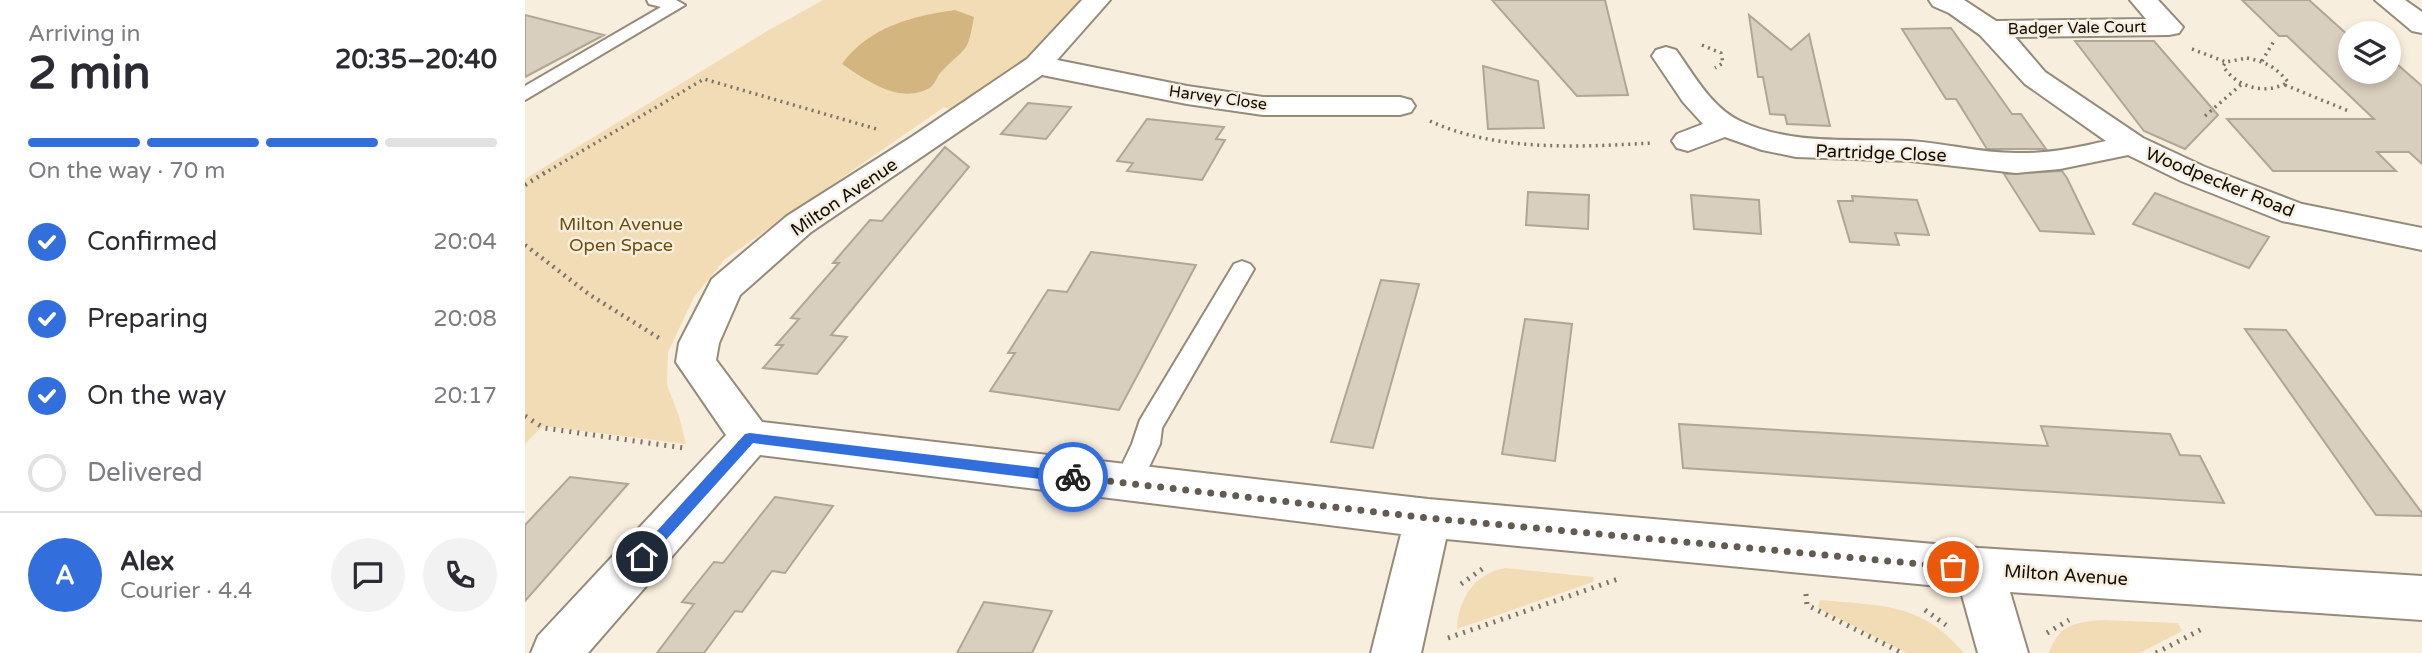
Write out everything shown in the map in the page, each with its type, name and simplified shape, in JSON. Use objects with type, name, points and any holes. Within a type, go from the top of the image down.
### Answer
[{"type":"street","name":"Milton Avenue","points":[[699,342],[725,288],[799,224],[924,144],[1037,65],[1097,0]]},
{"type":"street","name":"Woodpecker Road","points":[[1942,0],[1958,7],[1990,30],[2013,51],[2035,78],[2132,145],[2193,174],[2294,213],[2422,239]]},
{"type":"street","name":"Badger Vale Court","points":[[1990,30],[2169,27],[2143,0]]},
{"type":"street","points":[[2388,0],[2422,26]]},
{"type":"street","name":"Partridge Close","points":[[1678,50],[1700,104],[1725,126],[1757,139],[1806,150],[1910,151],[2015,163],[2055,161],[2132,145]]},
{"type":"street","name":"Harvey Close","points":[[1037,65],[1263,106],[1400,106]]},
{"type":"street","points":[[1675,141],[1725,126]]},
{"type":"street","points":[[556,653],[739,449],[696,362],[699,342]]},
{"type":"street","name":"Milton Avenue","points":[[739,449],[1127,484],[1428,518],[1979,569],[2422,598]]},
{"type":"street","points":[[1396,653],[1428,518]]},
{"type":"street","points":[[1979,569],[2003,653]]},
{"type":"lane","points":[[525,94],[676,5],[655,0]]},
{"type":"lane","points":[[1127,484],[1146,444],[1149,426],[1243,269]]},
{"type":"path","points":[[2262,61],[2274,41]]},
{"type":"path","points":[[1678,50],[1709,46],[1721,53],[1723,63],[1710,70]]},
{"type":"path","points":[[2285,85],[2288,82],[2284,73],[2262,61],[2247,58],[2226,62],[2223,66],[2225,72],[2243,83],[2267,89],[2285,85],[2351,112]]},
{"type":"path","points":[[525,185],[704,79],[924,144]]},
{"type":"path","points":[[2205,116],[2243,83]]},
{"type":"path","points":[[1433,122],[1493,139],[1536,146],[1593,147],[1675,141]]},
{"type":"path","points":[[525,245],[565,277],[638,327],[664,340],[699,342]]},
{"type":"path","points":[[525,416],[544,428],[684,447],[739,449]]},
{"type":"path","points":[[1458,589],[1462,582],[1496,560]]},
{"type":"path","points":[[1442,630],[1440,641],[1627,576]]},
{"type":"path","points":[[1818,592],[1805,590],[1807,605],[1902,653]]},
{"type":"path","points":[[1921,607],[1948,628]]},
{"type":"path","points":[[2156,653],[2209,625]]},
{"type":"green space","name":"Milton Avenue Open Space","points":[[823,0],[1080,0],[1026,58],[952,110],[944,107],[725,259],[694,297],[668,352],[667,385],[686,444],[543,426],[525,444],[525,179]]},
{"type":"green space","points":[[1505,568],[1594,577],[1593,582],[1457,629],[1461,608],[1470,589],[1485,575]]},
{"type":"green space","points":[[1820,600],[1881,606],[1916,615],[1948,636],[1964,653],[1907,653],[1821,610],[1818,607]]},
{"type":"green space","points":[[2100,620],[2178,623],[2182,631],[2140,653],[2049,653],[2057,636],[2068,627]]},
{"type":"shaded area","points":[[955,10],[974,17],[970,37],[966,48],[941,72],[931,87],[908,94],[884,89],[842,64],[853,51],[878,32],[907,20]]},
{"type":"building","points":[[1492,0],[1605,0],[1628,95],[1577,96]]},
{"type":"building","points":[[2242,0],[2309,0],[2338,26],[2338,84],[2401,84],[2401,68],[2422,86],[2422,164],[2409,152],[2377,152],[2396,171],[2273,171],[2227,119],[2374,119],[2287,36],[2279,36]]},
{"type":"building","points":[[525,15],[604,35],[525,77]]},
{"type":"building","points":[[1749,15],[1791,50],[1809,34],[1830,126],[1787,124],[1785,115],[1770,114],[1763,77],[1758,77]]},
{"type":"building","points":[[1951,28],[2012,114],[2021,114],[2046,149],[1987,149],[1956,99],[1946,99],[1902,29]]},
{"type":"building","points":[[2075,41],[2154,41],[2218,115],[2185,149],[2144,131]]},
{"type":"building","points":[[1483,66],[1538,81],[1544,128],[1488,129]]},
{"type":"building","points":[[1028,103],[1071,107],[1046,139],[1001,134]]},
{"type":"building","points":[[1147,119],[1224,127],[1216,139],[1225,140],[1202,180],[1127,171],[1133,163],[1117,161]]},
{"type":"building","points":[[945,147],[969,167],[831,335],[847,337],[817,374],[763,368],[783,345],[776,345],[799,319],[791,318],[839,263],[833,263],[870,220],[882,221]]},
{"type":"building","points":[[2062,171],[2094,234],[2040,231],[2004,174]]},
{"type":"building","points":[[1528,192],[1589,195],[1588,229],[1526,225]]},
{"type":"building","points":[[2155,193],[2269,237],[2249,268],[2133,224]]},
{"type":"building","points":[[1691,195],[1759,200],[1761,234],[1694,229]]},
{"type":"building","points":[[1852,196],[1917,200],[1929,235],[1895,233],[1899,245],[1850,242],[1838,201],[1853,201]]},
{"type":"building","points":[[1091,252],[1196,265],[1119,410],[990,391],[1015,353],[1008,353],[1048,290],[1067,292]]},
{"type":"building","points":[[1381,280],[1419,284],[1373,448],[1331,442]]},
{"type":"building","points":[[1525,319],[1572,324],[1555,461],[1502,454]]},
{"type":"building","points":[[2245,329],[2286,330],[2422,516],[2376,515]]},
{"type":"building","points":[[1679,424],[2048,446],[2041,426],[2170,434],[2180,455],[2200,456],[2224,503],[1683,468]]},
{"type":"building","points":[[570,477],[628,484],[525,601],[525,525]]},
{"type":"building","points":[[775,497],[833,506],[785,573],[772,571],[742,612],[735,611],[704,653],[657,653],[694,604],[682,602],[714,562],[723,563]]},
{"type":"building","points":[[984,602],[1052,611],[1032,653],[957,653]]},
{"type":"way so far","points":[[1073,477],[1428,518],[1953,567]]},
{"type":"route","points":[[642,557],[750,438],[1073,477]]}]
